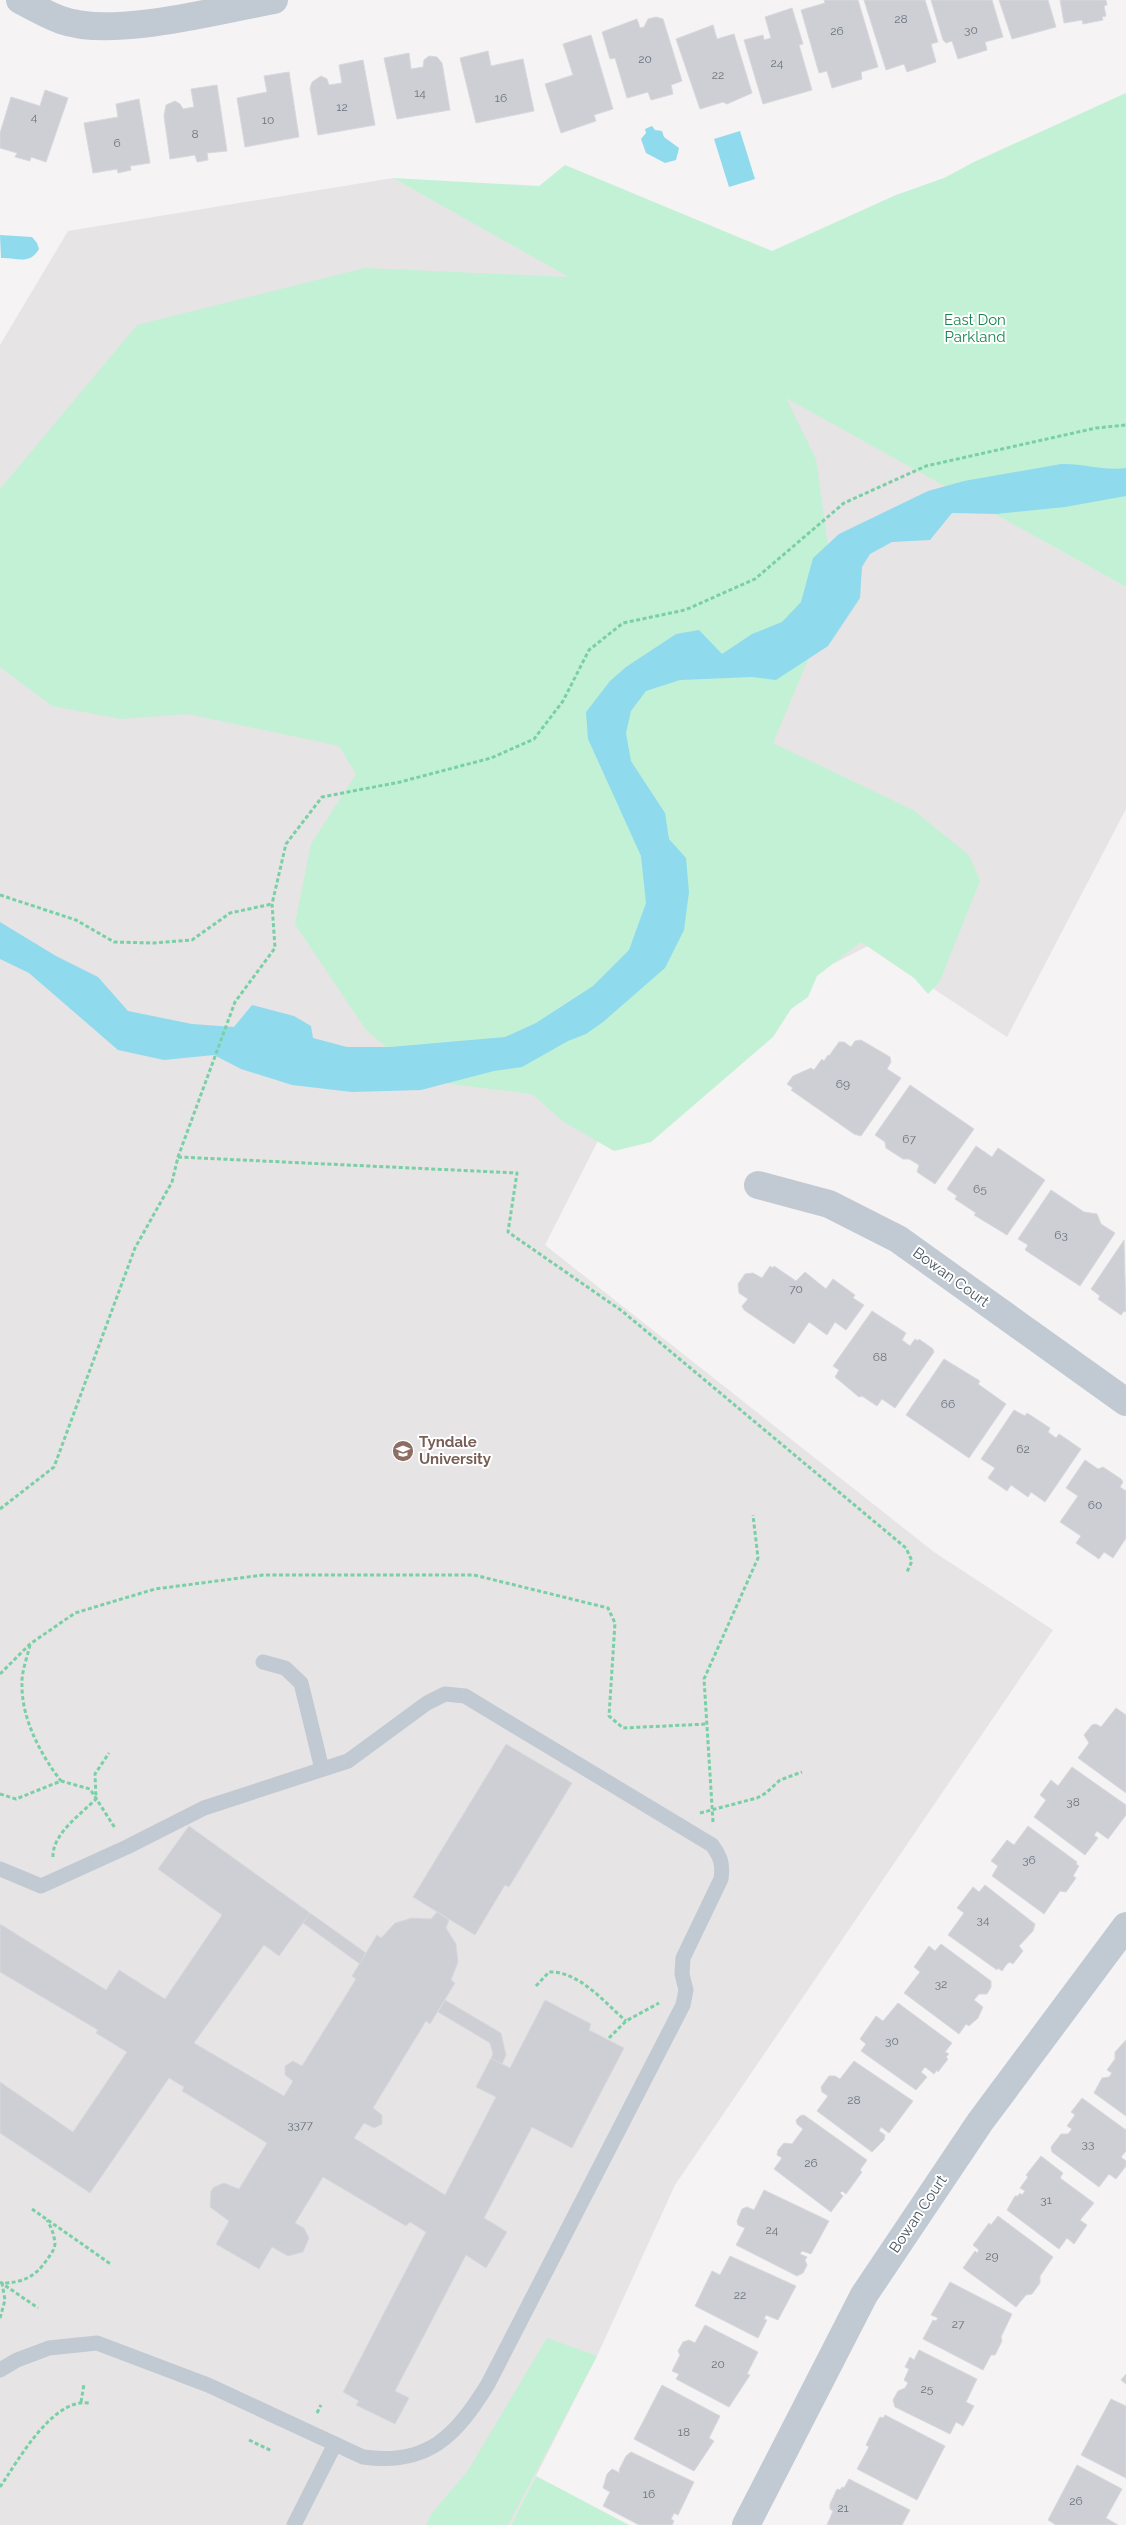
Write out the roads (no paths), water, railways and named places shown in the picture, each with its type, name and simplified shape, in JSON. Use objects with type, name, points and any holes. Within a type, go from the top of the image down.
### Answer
[{"type":"street","points":[[20,0],[62,21],[99,27],[148,23],[274,0]]},
{"type":"street","name":"Bowan Court","points":[[758,1184],[829,1204],[898,1239],[1126,1402]]},
{"type":"street","name":"Bowan Court","points":[[746,2525],[864,2295],[980,2122],[1126,1926]]},
{"type":"lane","points":[[263,1662],[285,1668],[300,1683],[322,1769]]},
{"type":"lane","points":[[0,1869],[41,1886],[127,1847],[204,1808],[348,1761],[427,1702],[445,1694],[465,1696],[713,1846],[719,1853],[723,1866],[721,1879],[683,1958],[682,1974],[686,1990],[683,2004],[488,2384],[459,2426],[439,2444],[413,2456],[387,2460],[363,2457],[208,2385],[96,2343],[49,2348],[17,2360],[0,2370]]},
{"type":"lane","points":[[294,2525],[335,2444]]},
{"type":"water","points":[[652,126],[655,130],[662,131],[664,137],[679,148],[676,160],[665,163],[646,153],[641,139],[646,133],[645,129]]},
{"type":"water","points":[[740,131],[755,179],[729,187],[714,139]]},
{"type":"water","points":[[0,235],[32,237],[39,249],[27,259],[1,258]]},
{"type":"water","points":[[1061,464],[1126,468],[1126,496],[1065,507],[996,514],[952,513],[930,540],[892,542],[870,554],[862,567],[860,598],[828,646],[776,680],[752,677],[680,680],[646,691],[631,711],[626,733],[631,761],[665,813],[669,839],[686,858],[689,892],[684,930],[665,968],[603,1022],[586,1034],[568,1041],[522,1067],[494,1071],[421,1090],[352,1092],[292,1085],[241,1069],[214,1055],[164,1060],[118,1050],[29,973],[0,959],[0,922],[56,956],[98,977],[128,1011],[192,1024],[234,1027],[252,1005],[294,1016],[311,1026],[313,1038],[347,1047],[390,1047],[505,1037],[536,1023],[593,986],[629,950],[646,903],[641,856],[588,739],[586,712],[610,681],[626,667],[676,634],[699,630],[722,654],[752,634],[782,622],[801,602],[813,558],[839,534],[928,491],[964,481]]},
{"type":"place","name":"Tyndale University","points":[[403,1451]]},
{"type":"park label","name":"East Don Parkland","points":[[975,328]]}]
